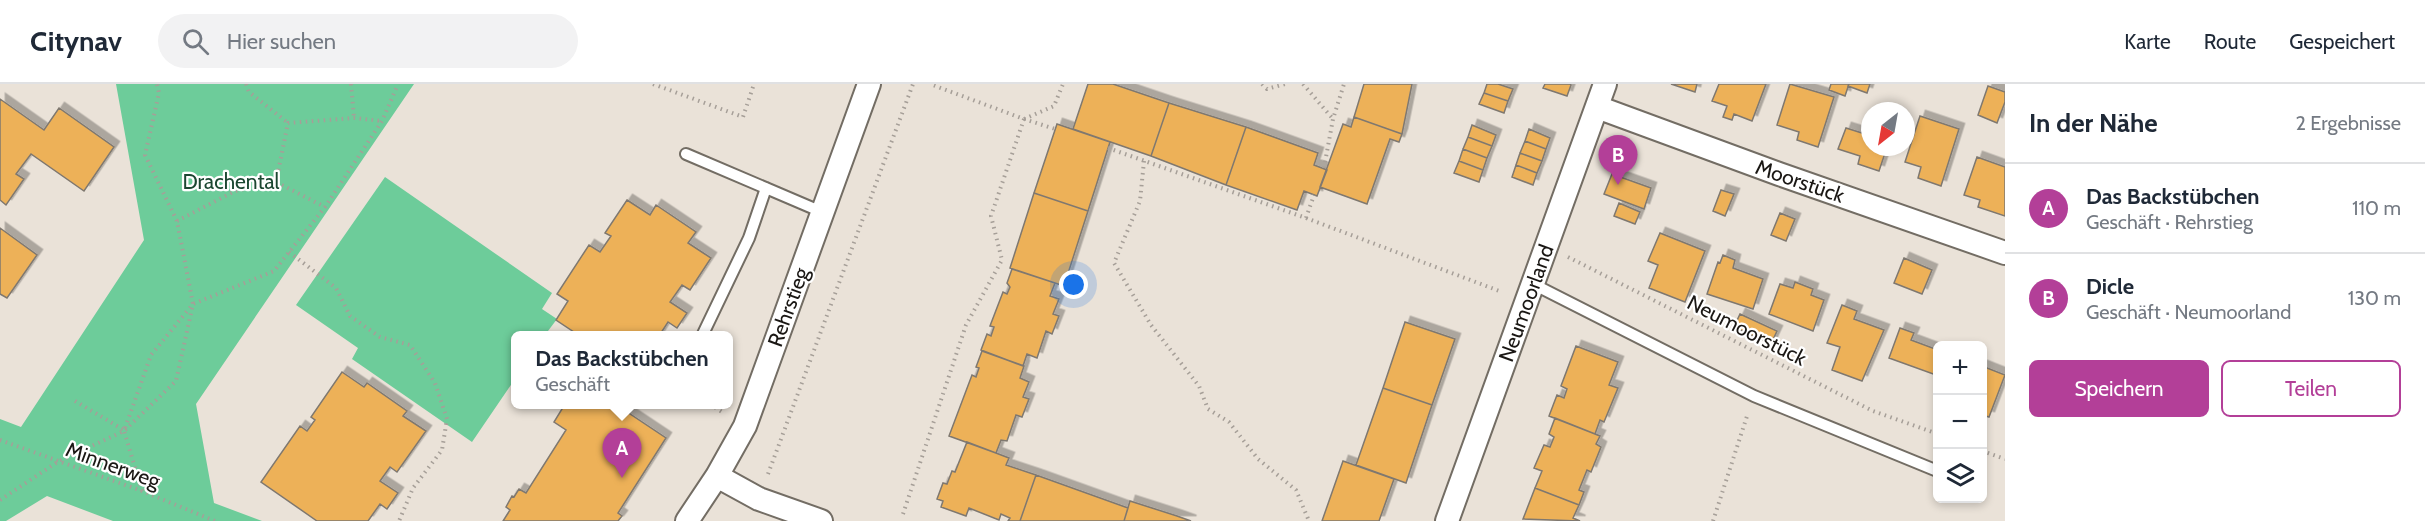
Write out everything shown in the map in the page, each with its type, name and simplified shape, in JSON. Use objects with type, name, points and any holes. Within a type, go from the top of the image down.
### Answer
[{"type":"street","name":"Rehrstieg","points":[[687,521],[717,476],[745,426],[869,84]]},
{"type":"street","name":"Neumoorland","points":[[1447,521],[1605,84]]},
{"type":"street","name":"Moorstück","points":[[1597,107],[2005,253]]},
{"type":"street","points":[[717,476],[759,499],[821,521]]},
{"type":"lane","points":[[686,154],[822,212]]},
{"type":"lane","points":[[704,331],[749,238],[766,188]]},
{"type":"lane","points":[[1533,284],[1754,396],[1933,469]]},
{"type":"path","points":[[0,500],[59,461],[124,431],[176,381],[193,304],[177,221],[145,155],[159,93],[158,84]]},
{"type":"path","points":[[246,84],[249,92],[288,123],[354,118],[382,121]]},
{"type":"path","points":[[351,84],[354,118]]},
{"type":"path","points":[[142,491],[124,431],[151,355],[193,304],[274,271],[325,207],[382,121],[398,84]]},
{"type":"path","points":[[653,84],[743,117],[754,84]]},
{"type":"path","points":[[765,481],[913,84]]},
{"type":"path","points":[[930,84],[1055,129]]},
{"type":"path","points":[[903,514],[966,326],[1002,260],[991,216],[1024,119],[1054,106],[1062,86],[1056,84]]},
{"type":"path","points":[[1262,84],[1267,89],[1285,84]]},
{"type":"path","points":[[1303,84],[1333,119]]},
{"type":"path","points":[[1324,168],[1333,119],[1344,84]]},
{"type":"path","points":[[276,182],[288,123]]},
{"type":"path","points":[[1108,148],[1306,218],[1506,294],[1533,284]]},
{"type":"path","points":[[1144,161],[1140,201],[1114,263],[1151,325],[1199,386],[1208,409],[1228,422],[1258,459],[1296,490],[1309,521]]},
{"type":"path","points":[[177,221],[235,192],[276,182],[325,207]]},
{"type":"path","points":[[1306,218],[1314,195]]},
{"type":"path","name":"Neumoorstück","points":[[1547,246],[1873,411],[1933,432]]},
{"type":"path","points":[[289,252],[336,288],[350,315],[380,337],[410,345],[435,383],[447,419],[442,450],[412,488],[399,521]]},
{"type":"path","points":[[1713,521],[1754,396]]},
{"type":"path","points":[[75,401],[124,431]]},
{"type":"path","name":"Minnerweg","points":[[0,440],[142,491],[215,521]]},
{"type":"path","points":[[1987,452],[2005,459]]},
{"type":"green space","name":"Drachental","points":[[116,84],[414,84],[196,404],[214,503],[262,521],[113,521],[47,496],[6,521],[0,521],[0,419],[21,427],[144,240]]},
{"type":"green space","points":[[385,177],[552,293],[542,309],[557,319],[548,331],[511,331],[511,385],[472,442],[352,359],[358,348],[296,305]]},
{"type":"building","points":[[1088,84],[1113,84],[1169,103],[1151,156],[1073,129]]},
{"type":"building","points":[[1364,84],[1412,84],[1402,134],[1354,117]]},
{"type":"building","points":[[1487,84],[1498,84],[1513,89],[1508,101],[1484,93]]},
{"type":"building","points":[[1545,84],[1571,85],[1567,96],[1543,88]]},
{"type":"building","points":[[1671,84],[1697,84],[1695,92]]},
{"type":"building","points":[[1719,84],[1766,84],[1752,121],[1734,114],[1732,120],[1723,117],[1727,106],[1712,101]]},
{"type":"building","points":[[1790,84],[1834,97],[1818,147],[1797,140],[1799,132],[1777,125]]},
{"type":"building","points":[[1831,84],[1849,84],[1845,96],[1829,90]]},
{"type":"building","points":[[1849,84],[1870,84],[1867,93],[1848,86]]},
{"type":"building","points":[[1988,86],[2005,92],[2005,102],[1997,123],[1978,115]]},
{"type":"building","points":[[1484,93],[1508,101],[1504,113],[1479,104]]},
{"type":"building","points":[[0,99],[44,130],[59,108],[114,147],[84,191],[31,154],[16,174],[24,179],[6,205],[0,200]]},
{"type":"building","points":[[1169,103],[1246,127],[1226,185],[1151,156]]},
{"type":"building","points":[[1920,116],[1959,129],[1941,186],[1918,178],[1921,167],[1905,162],[1907,156],[1915,156],[1915,131]]},
{"type":"building","points":[[1354,117],[1402,134],[1399,142],[1390,139],[1367,204],[1320,187],[1343,124],[1351,127]]},
{"type":"building","points":[[1057,124],[1110,142],[1088,211],[1034,193]]},
{"type":"building","points":[[1472,125],[1496,135],[1492,146],[1468,137]]},
{"type":"building","points":[[1246,127],[1318,153],[1314,165],[1327,170],[1317,196],[1304,191],[1297,210],[1226,185]]},
{"type":"building","points":[[1846,128],[1861,133],[1861,156],[1884,156],[1879,171],[1858,164],[1860,156],[1838,149]]},
{"type":"building","points":[[1529,129],[1550,138],[1546,149],[1525,141]]},
{"type":"building","points":[[1468,137],[1492,146],[1487,158],[1463,149]]},
{"type":"building","points":[[1525,141],[1546,149],[1542,161],[1520,153]]},
{"type":"building","points":[[1463,149],[1487,158],[1483,170],[1459,161]]},
{"type":"building","points":[[1520,153],[1542,161],[1537,173],[1516,165]]},
{"type":"building","points":[[1977,157],[2005,167],[2005,216],[1978,207],[1980,200],[1964,195]]},
{"type":"building","points":[[1459,161],[1483,170],[1479,182],[1454,173]]},
{"type":"building","points":[[1516,165],[1537,173],[1533,185],[1512,177]]},
{"type":"building","points":[[1612,174],[1651,188],[1644,209],[1604,194]]},
{"type":"building","points":[[1721,190],[1734,194],[1725,216],[1713,211]]},
{"type":"building","points":[[1034,193],[1088,211],[1064,286],[1010,268]]},
{"type":"building","points":[[627,200],[650,215],[656,205],[696,232],[688,243],[711,258],[690,290],[682,285],[670,302],[687,313],[677,328],[668,322],[662,331],[572,331],[556,320],[568,301],[557,294],[589,245],[600,252],[611,236],[605,233]]},
{"type":"building","points":[[1619,203],[1640,212],[1635,224],[1614,216]]},
{"type":"building","points":[[1780,213],[1795,219],[1786,241],[1771,235]]},
{"type":"building","points":[[0,228],[37,255],[7,298],[0,294]]},
{"type":"building","points":[[1660,233],[1705,251],[1685,302],[1649,288],[1658,265],[1648,261]]},
{"type":"building","points":[[1723,255],[1735,260],[1733,268],[1763,279],[1753,309],[1707,294],[1718,262],[1720,263]]},
{"type":"building","points":[[1904,258],[1932,270],[1922,294],[1894,283]]},
{"type":"building","points":[[1012,269],[1055,283],[1050,296],[1059,299],[1053,314],[1059,316],[1052,334],[1046,331],[1037,358],[1027,354],[1023,366],[981,350],[987,334],[991,336],[994,327],[990,326],[1003,292],[1007,294],[1010,287],[1007,283]]},
{"type":"building","points":[[1795,282],[1813,289],[1811,295],[1824,300],[1813,331],[1769,314],[1780,284],[1793,288]]},
{"type":"building","points":[[1842,305],[1857,311],[1854,319],[1884,330],[1862,381],[1832,370],[1840,347],[1827,343]]},
{"type":"building","points":[[1740,314],[1777,331],[1771,344],[1734,327]]},
{"type":"building","points":[[1405,322],[1455,339],[1432,405],[1383,388]]},
{"type":"building","points":[[1900,328],[1914,333],[1911,340],[1933,348],[1933,374],[1889,358]]},
{"type":"building","points":[[1576,346],[1618,362],[1609,385],[1618,388],[1604,422],[1600,420],[1595,434],[1549,416],[1557,395],[1564,398],[1567,389],[1561,386]]},
{"type":"building","points":[[982,351],[1024,366],[1020,378],[1029,382],[1023,397],[1029,399],[1022,417],[1016,415],[1007,441],[1001,440],[996,453],[949,436],[972,375],[976,377],[979,368],[976,367]]},
{"type":"building","points":[[1987,368],[2005,375],[1989,417],[1987,416]]},
{"type":"building","points":[[342,372],[364,387],[367,383],[407,411],[403,416],[426,431],[397,472],[390,467],[380,481],[398,493],[387,509],[380,504],[368,521],[317,521],[261,482],[300,426],[307,431],[315,420],[311,417]]},
{"type":"building","points":[[1383,388],[1432,405],[1406,483],[1356,465]]},
{"type":"building","points":[[562,409],[622,409],[666,438],[618,513],[622,516],[618,521],[503,521],[510,510],[506,507],[512,496],[514,497],[519,489],[526,493],[566,430],[554,422]]},
{"type":"building","points":[[1555,418],[1600,436],[1596,444],[1601,447],[1591,472],[1587,470],[1579,490],[1584,492],[1579,505],[1535,488],[1542,471],[1534,468],[1544,445],[1550,447],[1554,437],[1549,434]]},
{"type":"building","points":[[967,442],[1009,458],[1006,465],[1036,475],[1020,521],[1008,521],[1010,518],[1001,514],[999,520],[969,508],[966,516],[941,507],[943,501],[937,499],[943,483],[947,484],[952,471],[955,472]]},
{"type":"building","points":[[1343,461],[1394,479],[1379,521],[1322,521]]},
{"type":"building","points":[[1036,475],[1128,508],[1124,521],[1020,521]]},
{"type":"building","points":[[1535,488],[1579,505],[1573,518],[1580,521],[1523,519]]},
{"type":"building","points":[[1130,501],[1177,516],[1191,521],[1124,521]]},
{"type":"place","name":"Dicle","points":[[1618,185]]},
{"type":"place","name":"Das Backstübchen","points":[[622,478]]}]
